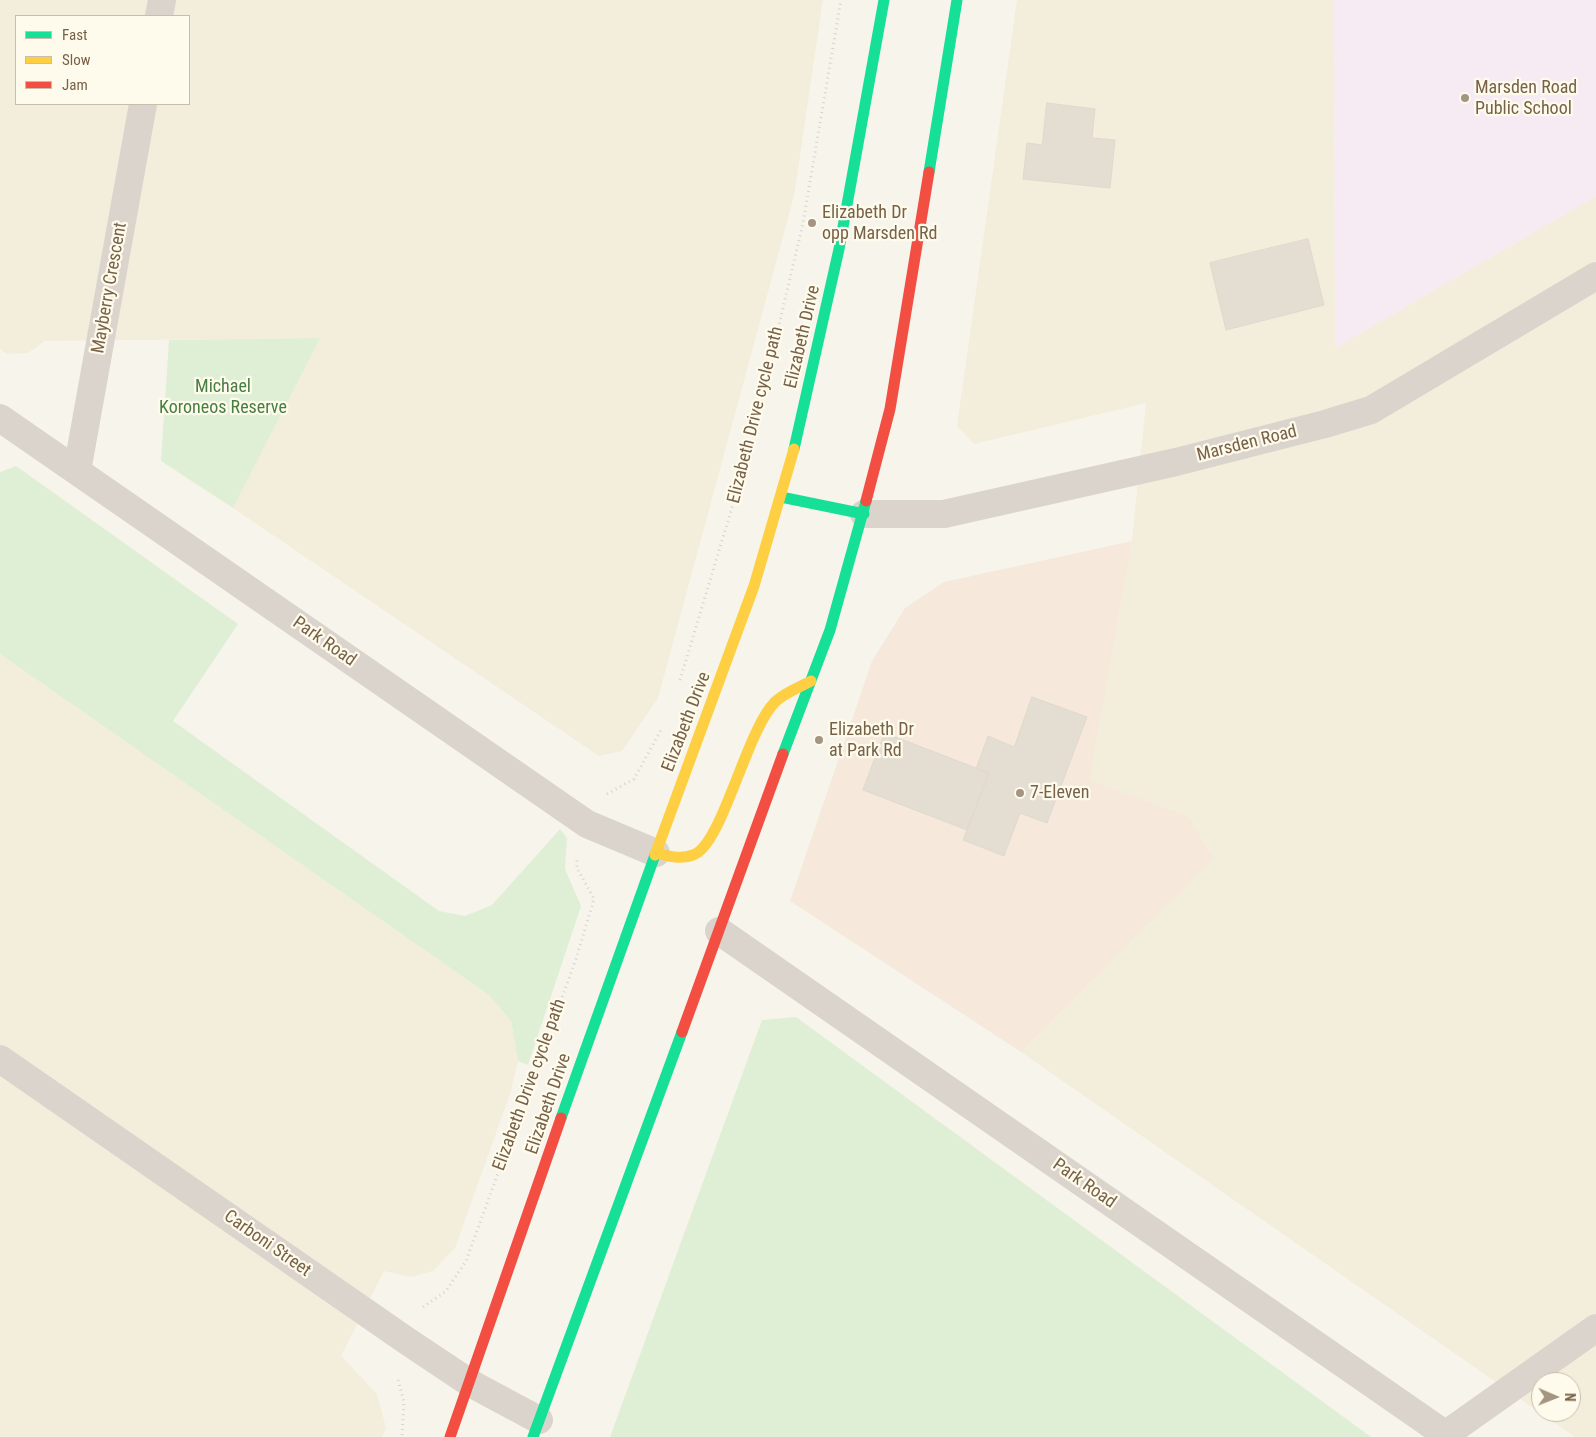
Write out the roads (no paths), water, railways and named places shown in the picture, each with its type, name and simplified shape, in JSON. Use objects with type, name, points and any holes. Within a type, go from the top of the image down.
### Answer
[{"type":"main road","name":"Elizabeth Drive","points":[[450,1437],[656,852],[719,689],[781,498],[820,350],[837,268],[884,0]]},
{"type":"main road","points":[[536,1428],[719,931],[752,834],[830,630],[864,514],[890,409],[929,182],[957,0]]},
{"type":"main road","points":[[781,498],[864,514]]},
{"type":"main road","points":[[656,852],[674,858],[695,855],[712,838],[752,738],[770,709],[775,702],[811,681]]},
{"type":"street","points":[[159,15],[162,0]]},
{"type":"street","name":"Mayberry Crescent","points":[[77,471],[143,105]]},
{"type":"street","name":"Marsden Road","points":[[864,514],[944,514],[1176,462],[1372,410],[1596,276]]},
{"type":"street","name":"Park Road","points":[[0,418],[587,824],[656,852]]},
{"type":"street","name":"Park Road","points":[[719,931],[1447,1436]]},
{"type":"street","name":"Carboni Street","points":[[0,1058],[536,1428]]},
{"type":"street","points":[[1447,1436],[1596,1328]]},
{"type":"place","name":"Marsden Road Public School","points":[[1465,98]]},
{"type":"place","name":"Elizabeth Dr opp Marsden Rd","points":[[812,223]]},
{"type":"place","name":"Elizabeth Dr at Park Rd","points":[[819,740]]},
{"type":"place","name":"7-Eleven","points":[[1020,793]]},
{"type":"park label","name":"Michael Koroneos Reserve","points":[[223,397]]}]
